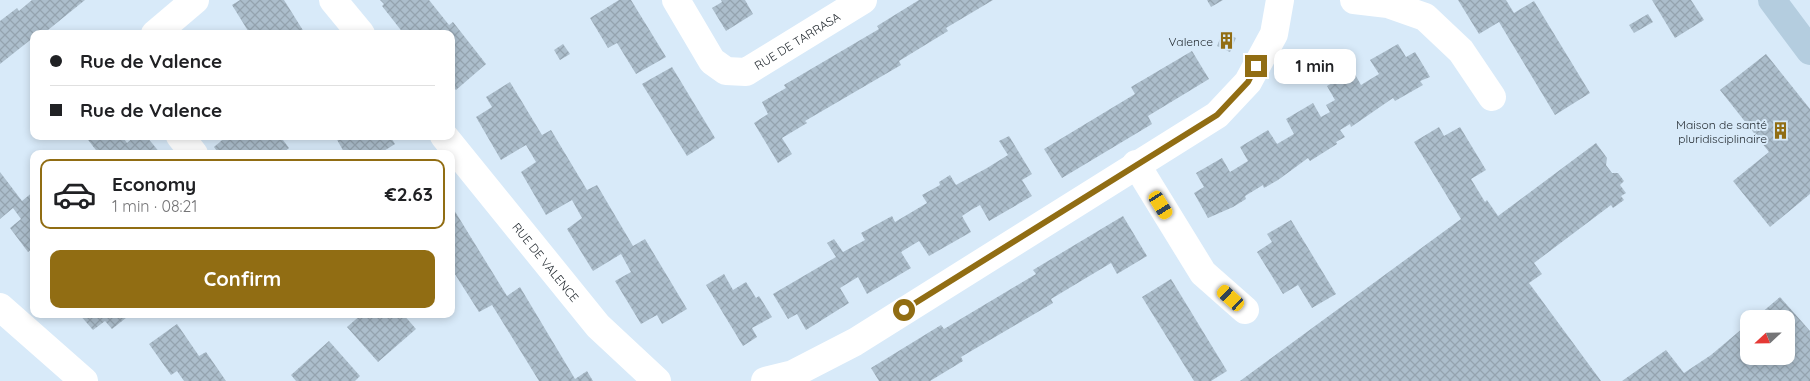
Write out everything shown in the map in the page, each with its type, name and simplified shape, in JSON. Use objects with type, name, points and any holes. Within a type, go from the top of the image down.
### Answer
[{"type":"street","points":[[171,29],[195,0]]},
{"type":"street","points":[[333,0],[358,30]]},
{"type":"street","name":"RUE DE TARRASA","points":[[676,0],[712,61],[726,71],[746,72],[862,0]]},
{"type":"street","points":[[765,381],[793,374],[855,342],[1136,164],[1217,115],[1248,82],[1274,34],[1280,0]]},
{"type":"street","points":[[1354,0],[1388,4],[1425,17],[1460,52],[1492,97]]},
{"type":"street","points":[[1772,0],[1810,51]]},
{"type":"street","name":"RUE DE VALENCE","points":[[447,140],[598,326],[657,381]]},
{"type":"street","points":[[1136,164],[1203,273],[1245,310]]},
{"type":"street","points":[[0,308],[84,381]]},
{"type":"building","points":[[32,0],[85,0],[48,30],[30,30],[30,40],[0,64],[0,21],[17,8],[19,11]]},
{"type":"building","points":[[240,0],[284,0],[303,30],[248,30],[232,5]]},
{"type":"building","points":[[380,0],[429,0],[449,25],[453,22],[486,64],[456,90],[455,30],[401,30],[382,6],[384,4]]},
{"type":"building","points":[[619,0],[631,0],[666,57],[636,74],[617,43],[608,48],[590,18]]},
{"type":"building","points":[[721,0],[745,0],[753,14],[726,31],[712,8],[722,2]]},
{"type":"building","points":[[919,0],[993,0],[946,28],[948,31],[899,61],[901,65],[805,121],[807,123],[782,138],[792,154],[778,163],[754,123],[768,114],[762,102],[786,88],[784,85],[879,29],[877,26]]},
{"type":"building","points":[[1207,0],[1223,0],[1211,7]]},
{"type":"building","points":[[1458,0],[1506,0],[1514,13],[1534,1],[1590,93],[1555,115],[1499,22],[1479,34]]},
{"type":"building","points":[[1652,0],[1691,0],[1704,20],[1675,38]]},
{"type":"building","points":[[1648,14],[1653,22],[1634,33],[1629,25]]},
{"type":"building","name":"Valence","points":[[1223,32],[1236,38],[1230,52],[1217,46]]},
{"type":"building","points":[[563,44],[570,54],[560,60],[554,50]]},
{"type":"building","points":[[1398,44],[1406,57],[1415,52],[1426,70],[1430,77],[1420,81],[1423,85],[1395,101],[1393,98],[1351,127],[1350,124],[1340,130],[1345,137],[1336,142],[1337,144],[1310,161],[1308,158],[1264,188],[1263,185],[1245,196],[1246,199],[1233,207],[1208,218],[1194,193],[1204,187],[1196,173],[1222,158],[1230,172],[1248,161],[1240,147],[1268,130],[1277,144],[1294,134],[1286,119],[1313,103],[1321,117],[1330,112],[1326,105],[1335,100],[1327,86],[1353,71],[1361,85],[1379,74],[1370,60]]},
{"type":"building","points":[[1192,51],[1209,79],[1148,116],[1152,124],[1062,178],[1044,149],[1135,94],[1131,87]]},
{"type":"building","name":"Maison de santé pluridisciplinaire","points":[[1766,54],[1810,109],[1810,194],[1770,227],[1733,181],[1769,152],[1720,90]]},
{"type":"building","points":[[672,67],[715,138],[687,156],[642,84]]},
{"type":"building","points":[[510,82],[542,135],[551,130],[587,190],[597,185],[633,246],[645,239],[687,309],[662,324],[657,315],[641,324],[615,281],[631,272],[621,254],[593,271],[567,229],[582,218],[572,200],[546,215],[521,172],[536,162],[526,145],[501,160],[476,117],[492,107],[486,97]]},
{"type":"building","points":[[1439,127],[1444,136],[1460,127],[1486,170],[1471,179],[1485,202],[1487,200],[1498,216],[1596,143],[1607,158],[1606,165],[1612,173],[1618,173],[1624,181],[1620,185],[1626,193],[1621,196],[1624,200],[1613,208],[1611,205],[1534,263],[1542,274],[1529,283],[1601,381],[1240,381],[1461,219],[1414,142]]},
{"type":"building","points":[[1009,136],[1032,174],[1022,180],[1032,196],[989,221],[980,205],[971,210],[962,216],[971,232],[929,256],[919,241],[901,252],[911,268],[867,294],[858,277],[840,288],[849,303],[806,330],[797,314],[788,319],[773,294],[836,257],[827,243],[834,239],[843,252],[865,240],[861,233],[892,216],[895,222],[927,203],[922,195],[940,185],[939,182],[950,175],[956,185],[1008,155],[999,141]]},
{"type":"building","points":[[88,140],[125,140],[127,143],[130,140],[149,140],[158,150],[96,150]]},
{"type":"building","points":[[222,140],[283,140],[289,148],[287,150],[216,150],[214,147]]},
{"type":"building","points":[[337,140],[392,140],[395,144],[385,150],[343,150]]},
{"type":"building","points":[[0,172],[22,201],[30,194],[30,250],[28,252],[10,228],[21,219],[13,208],[0,219]]},
{"type":"building","points":[[455,212],[507,296],[520,287],[575,379],[587,371],[593,381],[539,381],[492,305],[479,312],[455,274]]},
{"type":"building","points":[[1123,216],[1147,256],[1117,274],[1111,263],[1051,299],[1053,303],[961,357],[963,361],[930,381],[879,381],[871,368],[941,325],[944,329],[1036,274],[1033,270]]},
{"type":"building","points":[[1291,220],[1336,294],[1312,308],[1298,285],[1283,294],[1257,252],[1272,242],[1267,234]]},
{"type":"building","points":[[724,274],[733,290],[746,282],[756,298],[759,296],[772,317],[752,328],[757,337],[743,346],[706,285]]},
{"type":"building","points":[[1171,279],[1227,371],[1211,381],[1194,381],[1142,297]]},
{"type":"building","points":[[1780,297],[1791,310],[1765,310]]},
{"type":"building","points":[[1795,314],[1810,331],[1810,381],[1622,381],[1666,350],[1684,373],[1711,355],[1740,331],[1740,365],[1795,365]]},
{"type":"building","points":[[82,318],[126,318],[112,329],[105,321],[93,330]]},
{"type":"building","points":[[357,318],[406,318],[416,329],[378,362],[347,327]]},
{"type":"building","points":[[177,324],[199,356],[206,352],[226,381],[184,381],[177,371],[171,375],[149,344]]},
{"type":"building","points":[[329,341],[360,376],[355,381],[296,381],[291,375]]},
{"type":"place","name":"Valence","points":[[1227,41]]},
{"type":"place","name":"Maison de santé pluridisciplinaire","points":[[1781,131]]},
{"type":"route","points":[[904,310],[1217,115],[1248,82],[1256,66]]}]
